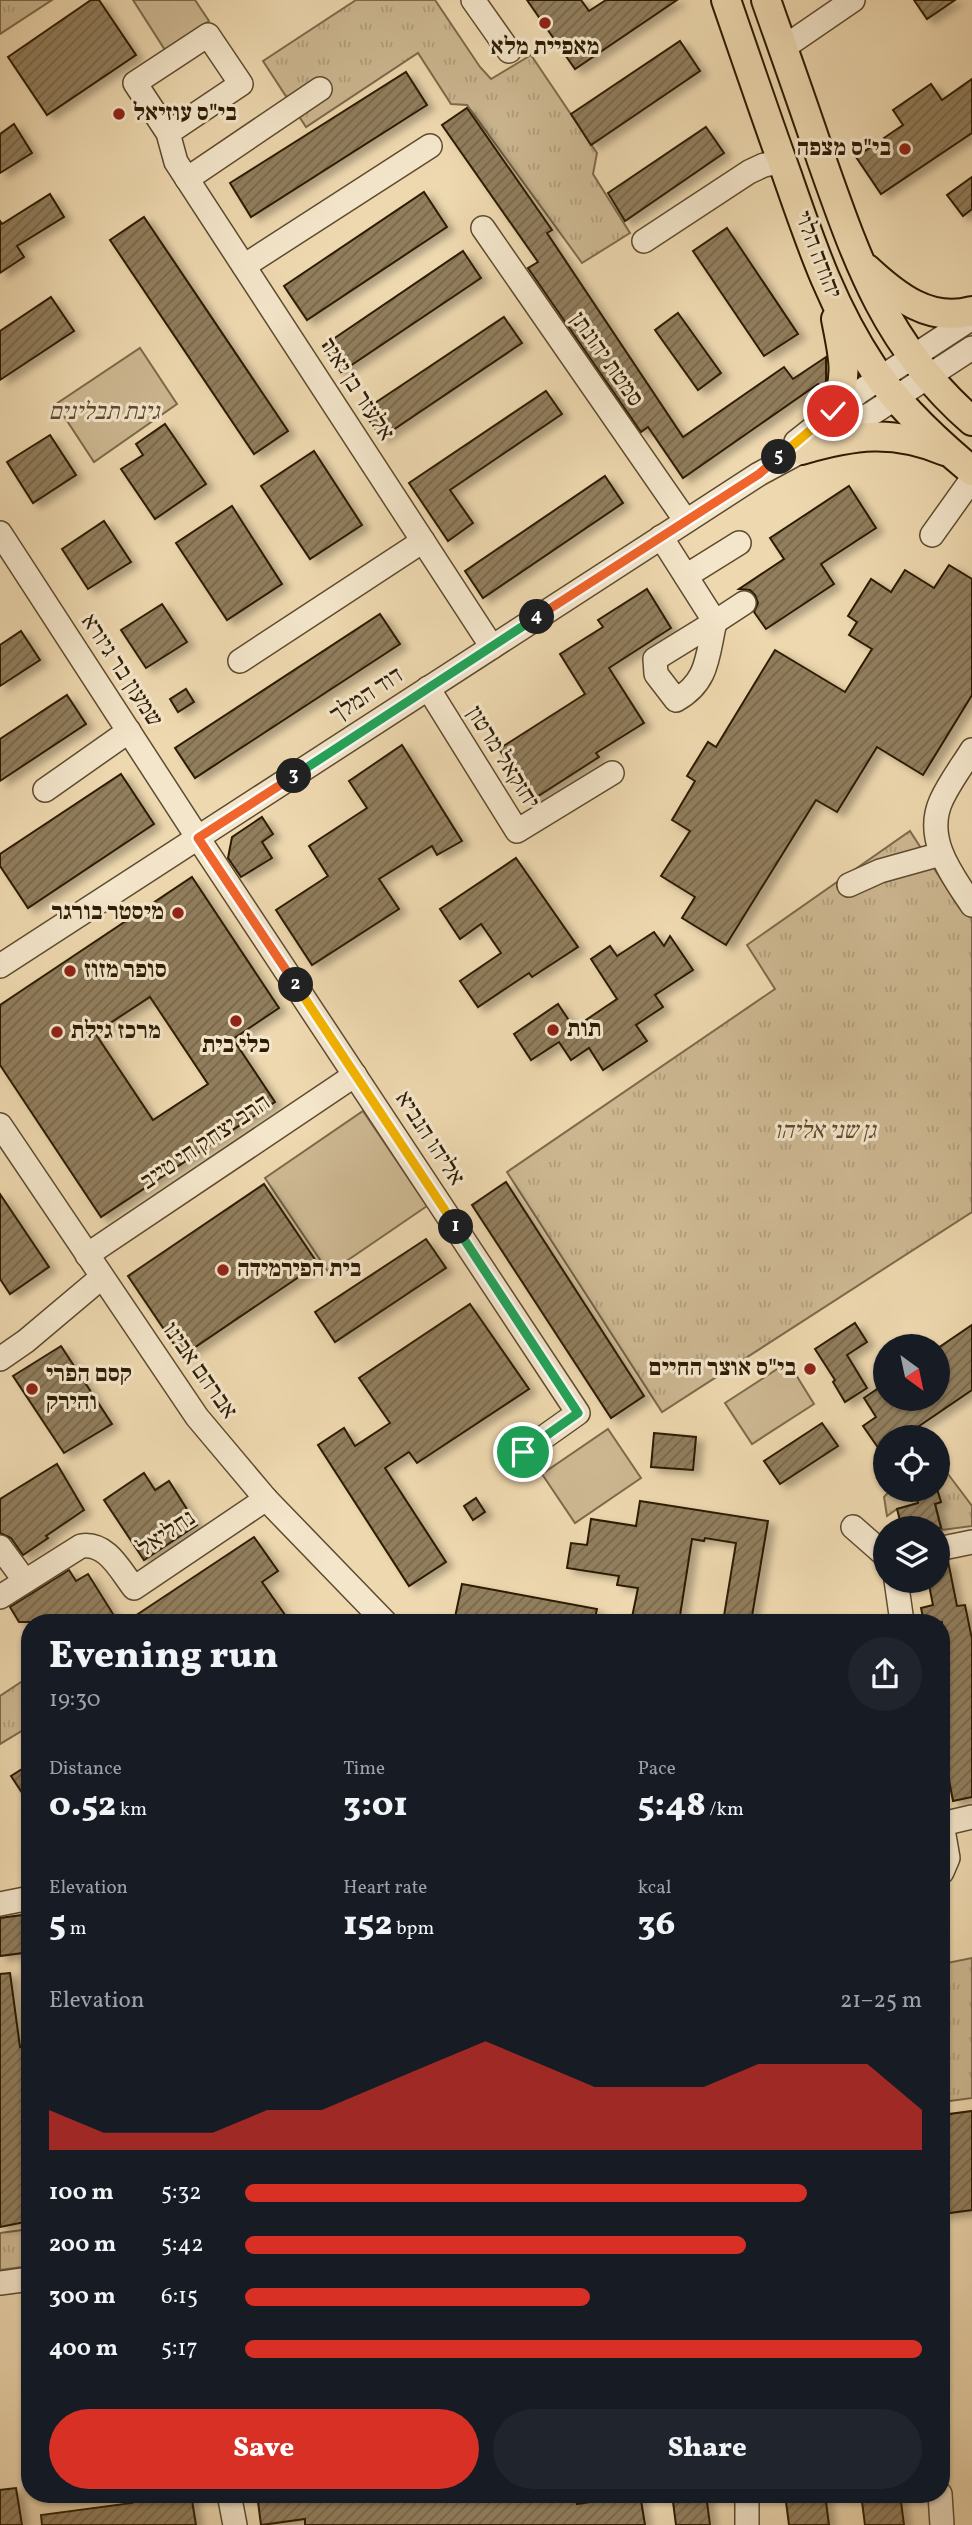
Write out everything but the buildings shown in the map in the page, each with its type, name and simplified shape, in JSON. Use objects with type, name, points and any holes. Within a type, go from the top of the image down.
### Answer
[{"type":"main road","name":"יהודה הלוי","points":[[726,0],[815,259],[841,316],[888,387],[961,462]]},
{"type":"main road","name":"יהודה הלוי","points":[[766,0],[858,260],[875,298],[921,366],[972,421]]},
{"type":"main road","points":[[858,260],[890,290],[916,306],[942,314],[959,315],[972,311]]},
{"type":"main road","points":[[830,292],[844,370],[842,393],[833,411]]},
{"type":"main road","points":[[801,450],[845,438],[881,436],[931,445],[961,462]]},
{"type":"street","points":[[473,0],[509,51]]},
{"type":"street","points":[[783,48],[853,0]]},
{"type":"street","name":"אלעזר בן יאיר","points":[[168,133],[241,84],[208,35],[135,83],[168,133],[181,170],[492,647]]},
{"type":"street","points":[[181,170],[320,89]]},
{"type":"street","points":[[244,266],[430,146]]},
{"type":"street","points":[[643,241],[749,172],[764,165],[782,162]]},
{"type":"street","name":"סמטת יהונתן","points":[[483,228],[686,522]]},
{"type":"street","points":[[888,387],[921,366],[972,318]]},
{"type":"street","points":[[921,366],[972,348]]},
{"type":"street","name":"דוד המלך","points":[[759,474],[833,411],[888,387]]},
{"type":"street","name":"דוד המלך","points":[[1,966],[759,474],[801,450],[888,387]]},
{"type":"street","points":[[932,535],[972,479]]},
{"type":"street","name":"שמעון בר גיורא","points":[[0,533],[198,838]]},
{"type":"street","points":[[662,537],[715,622],[744,603]]},
{"type":"street","points":[[240,661],[423,541]]},
{"type":"street","points":[[686,576],[739,543]]},
{"type":"street","name":"יחזקאל מרטון","points":[[428,688],[517,831],[612,773]]},
{"type":"street","points":[[45,790],[129,731]]},
{"type":"street","points":[[972,750],[940,803],[936,826],[941,854],[972,905]]},
{"type":"street","name":"אליהו הנביא","points":[[198,838],[578,1413],[523,1452]]},
{"type":"street","points":[[849,886],[880,871],[941,854]]},
{"type":"street","name":"הרב יצחק חי טייב","points":[[87,1255],[355,1075]]},
{"type":"street","name":"אברהם אבינו","points":[[0,1125],[197,1417],[265,1499],[377,1614]]},
{"type":"street","points":[[0,1359],[26,1341],[102,1277]]},
{"type":"street","name":"נחליאל","points":[[0,1597],[81,1546],[92,1544],[104,1549],[134,1588],[265,1499]]},
{"type":"street","points":[[853,1527],[873,1545]]},
{"type":"street","points":[[950,1547],[972,1542]]},
{"type":"street","points":[[0,1547],[25,1581]]},
{"type":"street","points":[[898,1593],[901,1614]]},
{"type":"street","points":[[950,1822],[972,1817]]},
{"type":"street","points":[[0,1904],[21,1900]]},
{"type":"street","points":[[0,2283],[21,2280]]},
{"type":"street","points":[[231,2503],[235,2525]]},
{"type":"street","points":[[747,2503],[747,2525]]},
{"type":"street","points":[[941,2503],[942,2525]]},
{"type":"green space","points":[[0,0],[52,0],[0,34]]},
{"type":"green space","points":[[133,0],[195,0],[209,21],[165,50]]},
{"type":"green space","points":[[356,0],[435,0],[491,79],[531,55],[597,153],[593,174],[630,233],[582,263],[467,105],[451,104],[418,53],[306,127],[263,61]]},
{"type":"green space","name":"גינת תבלינים","points":[[140,348],[177,404],[94,462],[56,404]]},
{"type":"green space","name":"גן שני אליהו","points":[[910,831],[959,907],[972,910],[972,1212],[662,1412],[507,1172],[775,989],[747,945]]},
{"type":"green space","points":[[363,1111],[427,1206],[329,1273],[265,1178]]},
{"type":"green space","points":[[788,1362],[814,1404],[752,1444],[725,1403]]},
{"type":"green space","points":[[608,1429],[641,1478],[575,1523],[542,1474]]},
{"type":"green space","points":[[950,1477],[972,1506],[972,1526],[950,1529],[950,1516],[938,1516],[935,1504],[950,1502]]},
{"type":"green space","points":[[885,1502],[918,1502],[897,1509],[887,1516]]},
{"type":"green space","points":[[21,1682],[21,1731],[0,1744],[0,1696]]},
{"type":"green space","points":[[972,1958],[972,2098],[950,2101],[950,1962]]},
{"type":"green space","points":[[21,2230],[21,2267],[0,2270],[0,2233]]},
{"type":"place","name":"מאפיית מלא","points":[[545,23]]},
{"type":"place","name":"בי\"ס עוזיאל","points":[[119,114]]},
{"type":"place","name":"בי\"ס מצפה","points":[[905,149]]},
{"type":"place","name":"מיסטר בורגר","points":[[178,913]]},
{"type":"place","name":"סופר מזוז","points":[[70,971]]},
{"type":"place","name":"כלי בית","points":[[236,1021]]},
{"type":"place","name":"תות","points":[[553,1030]]},
{"type":"place","name":"מרכז גילת","points":[[57,1032]]},
{"type":"place","name":"בית הפירמידה","points":[[223,1270]]},
{"type":"place","name":"בי\"ס אוצר החיים","points":[[810,1369]]},
{"type":"place","name":"קסם הפרי והירק","points":[[32,1389]]},
{"type":"route","points":[[523,1452],[578,1413],[198,838],[759,474],[833,411]]}]
